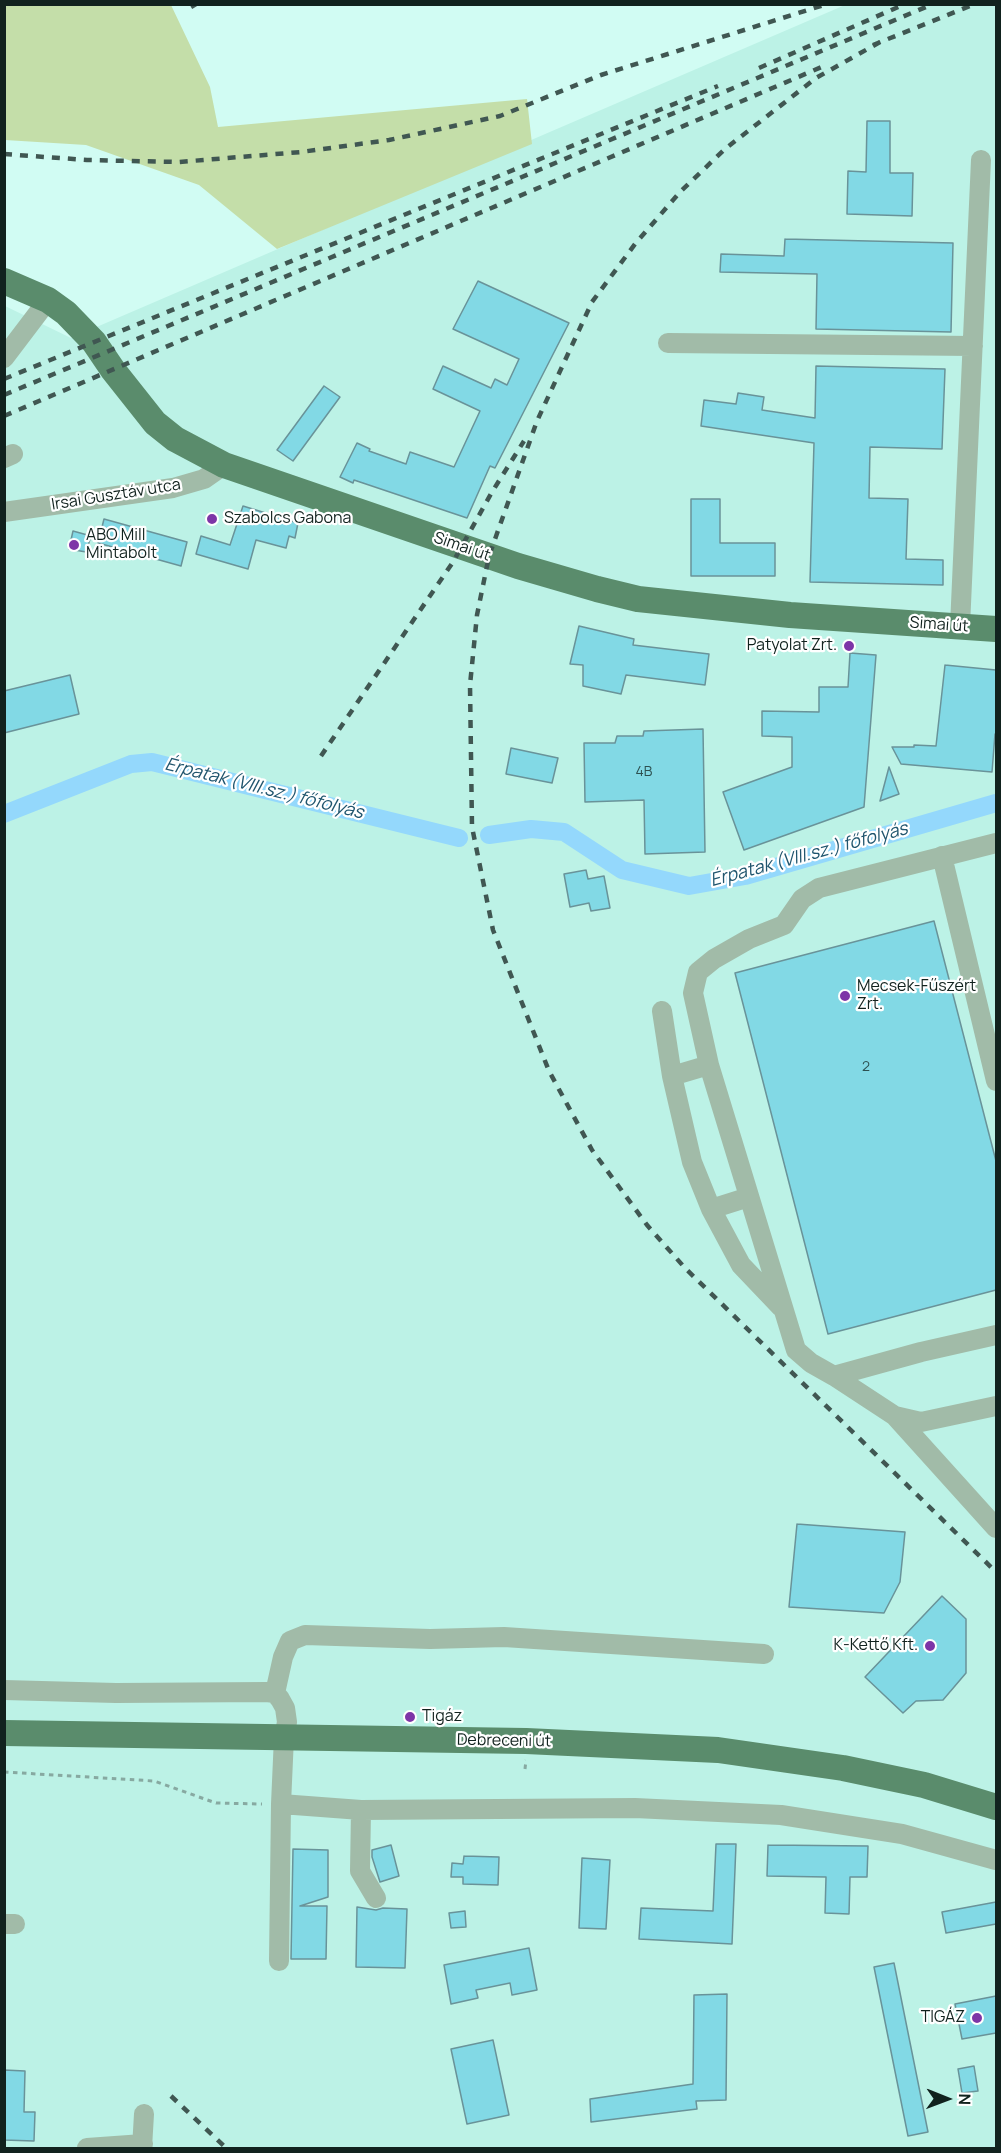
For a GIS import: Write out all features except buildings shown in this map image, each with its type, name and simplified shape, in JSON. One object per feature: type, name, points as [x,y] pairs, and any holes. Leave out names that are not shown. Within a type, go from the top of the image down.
[{"type":"main road","name":"Simai út","points":[[4,280],[48,300],[66,313],[94,342],[155,423],[175,439],[224,465],[518,566],[638,599],[790,615],[996,629]]},
{"type":"main road","name":"Debreceni út","points":[[4,1733],[538,1741],[718,1750],[843,1768],[924,1785],[996,1807]]},
{"type":"street","points":[[960,626],[981,160]]},
{"type":"street","points":[[4,358],[48,300]]},
{"type":"street","points":[[668,343],[973,346]]},
{"type":"street","name":"Irsai Gusztáv utca","points":[[4,512],[173,488],[204,478],[224,465]]},
{"type":"street","points":[[996,843],[819,888],[802,899],[784,925],[749,939],[714,959],[699,972],[693,993],[709,1065],[796,1350],[812,1363],[895,1416],[996,1528]]},
{"type":"street","points":[[942,856],[996,1081]]},
{"type":"street","points":[[662,1011],[672,1076],[692,1162],[711,1209],[741,1265],[785,1311]]},
{"type":"street","points":[[672,1076],[709,1065]]},
{"type":"street","points":[[711,1209],[749,1197]]},
{"type":"street","points":[[834,1376],[921,1352],[996,1335]]},
{"type":"street","points":[[895,1416],[921,1422],[996,1406]]},
{"type":"street","points":[[274,1694],[290,1641],[305,1635],[430,1639],[504,1637],[764,1654]]},
{"type":"street","points":[[4,1690],[116,1693],[266,1692],[274,1694],[285,1708],[287,1722],[284,1737],[281,1804],[279,1961]]},
{"type":"street","points":[[281,1804],[361,1810],[635,1808],[781,1815],[902,1834],[996,1860]]},
{"type":"street","points":[[361,1810],[360,1872],[376,1899]]},
{"type":"street","points":[[87,2148],[142,2146],[144,2114]]},
{"type":"path","points":[[4,1772],[154,1781],[216,1803],[281,1804]]},
{"type":"shaded area","points":[[4,5],[171,5],[210,87],[218,127],[527,99],[532,144],[277,249],[199,185],[86,145],[5,140]]},
{"type":"shaded area","points":[[845,5],[996,5],[996,2148],[5,2148],[5,306],[71,338]]},
{"type":"waterway","name":"Érpatak (VIII.sz.) főfolyás","points":[[4,814],[131,764],[152,762],[459,838]]},
{"type":"waterway","name":"Érpatak (VIII.sz.) főfolyás","points":[[489,835],[531,829],[564,832],[622,870],[689,886],[745,876],[996,803]]},
{"type":"railway","points":[[191,7],[196,4]]},
{"type":"railway","points":[[4,154],[87,160],[179,162],[301,152],[389,140],[500,116],[601,75],[827,4]]},
{"type":"railway","points":[[759,68],[905,4]]},
{"type":"railway","points":[[4,395],[933,4]]},
{"type":"railway","points":[[873,45],[975,4]]},
{"type":"railway","points":[[880,42],[816,78],[725,149],[680,192],[635,244],[592,302],[537,421],[489,556],[477,615],[470,685],[472,827],[493,930],[549,1071],[592,1150],[647,1225],[685,1268],[996,1572]]},
{"type":"railway","points":[[4,416],[824,66]]},
{"type":"railway","points":[[4,379],[718,86]]},
{"type":"railway","points":[[321,756],[453,562],[524,441]]},
{"type":"railway","points":[[171,2096],[226,2148]]},
{"type":"place","name":"Szabolcs Gabona","points":[[212,519]]},
{"type":"place","name":"ABO Mill Mintabolt","points":[[74,545]]},
{"type":"place","name":"Patyolat Zrt.","points":[[849,646]]},
{"type":"place","name":"Mecsek-Fűszért Zrt.","points":[[845,996]]},
{"type":"place","name":"K-Kettő Kft.","points":[[930,1646]]},
{"type":"place","name":"Tigáz","points":[[410,1717]]},
{"type":"place","name":"TIGÁZ","points":[[977,2018]]}]
